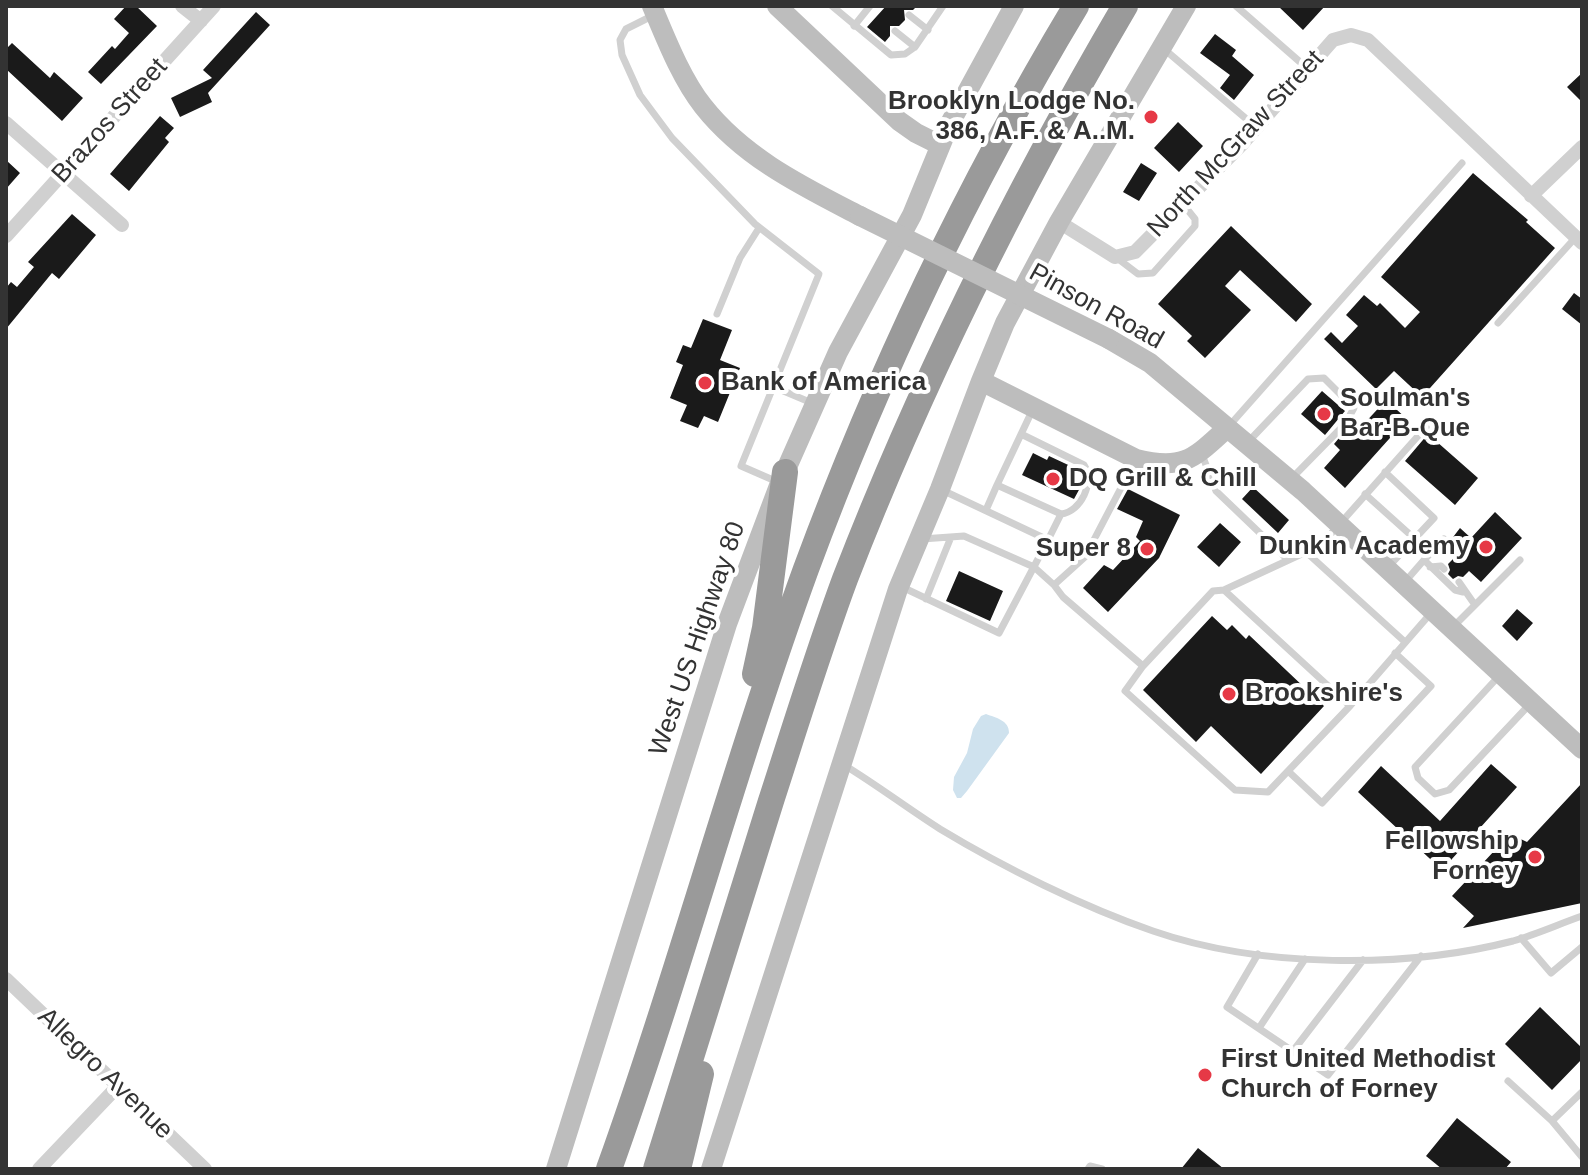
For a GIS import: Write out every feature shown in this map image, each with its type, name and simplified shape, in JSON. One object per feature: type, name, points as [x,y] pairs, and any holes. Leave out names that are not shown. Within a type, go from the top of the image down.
[{"type":"highway","points":[[609,1169],[639,1084],[723,815],[806,571],[885,378],[972,194],[1076,6]]},
{"type":"highway","points":[[656,1169],[831,619],[907,429],[998,235],[1125,6]]},
{"type":"highway","points":[[723,815],[735,742],[760,655],[783,478]]},
{"type":"highway","points":[[678,1169],[752,860]]},
{"type":"main road","points":[[777,6],[899,121],[940,145]]},
{"type":"main road","name":"West US Highway 80","points":[[556,1169],[727,624],[783,478],[838,352],[912,215],[940,145],[1014,6]]},
{"type":"main road","points":[[711,1169],[900,586],[981,381],[1005,323],[1059,222],[1186,6]]},
{"type":"main road","name":"Pinson Road","points":[[654,10],[688,82],[714,118],[740,144],[780,174],[1109,339],[1150,363],[1290,481],[1582,749]]},
{"type":"main road","points":[[981,381],[1136,459],[1169,463],[1193,459],[1227,428]]},
{"type":"street","points":[[182,6],[201,21]]},
{"type":"street","name":"Brazos Street","points":[[6,236],[214,6]]},
{"type":"street","name":"North McGraw Street","points":[[1115,257],[1135,252],[1257,128],[1333,40],[1351,35],[1368,40],[1579,240]]},
{"type":"street","points":[[6,123],[122,225]]},
{"type":"street","points":[[1531,196],[1582,147]]},
{"type":"street","points":[[1059,222],[1115,257]]},
{"type":"street","name":"Allegro Avenue","points":[[6,979],[205,1169]]},
{"type":"street","points":[[39,1169],[118,1086]]},
{"type":"lane","points":[[832,6],[891,55],[905,54],[915,47],[940,7]]},
{"type":"lane","points":[[1236,6],[1308,69]]},
{"type":"lane","points":[[854,26],[869,7],[877,16]]},
{"type":"lane","points":[[654,10],[626,29],[620,40],[622,55],[647,107],[672,138],[759,228],[819,274],[741,466],[783,478]]},
{"type":"lane","points":[[909,15],[928,30]]},
{"type":"lane","points":[[895,31],[915,47]]},
{"type":"lane","points":[[1162,47],[1257,128]]},
{"type":"lane","points":[[1227,428],[1462,163]]},
{"type":"lane","points":[[1115,257],[1138,274],[1153,273],[1195,226],[1190,210],[1182,203]]},
{"type":"lane","points":[[717,314],[740,258],[759,228]]},
{"type":"lane","points":[[1498,323],[1579,240]]},
{"type":"lane","points":[[1246,444],[1308,379],[1324,378],[1354,408],[1345,424],[1290,481]]},
{"type":"lane","points":[[774,387],[814,404]]},
{"type":"lane","points":[[986,510],[1033,408]]},
{"type":"lane","points":[[1426,427],[1321,545],[1224,590],[1213,591],[1143,666],[1125,691],[1235,790],[1268,792],[1350,706],[1432,611]]},
{"type":"lane","points":[[997,485],[1061,514],[1076,508],[1087,488],[1088,471],[1084,465],[1021,434]]},
{"type":"lane","points":[[1201,451],[1216,491],[1288,560]]},
{"type":"lane","points":[[1054,585],[1085,557],[1136,459]]},
{"type":"lane","points":[[1385,472],[1434,518],[1387,569]]},
{"type":"lane","points":[[940,489],[1048,540]]},
{"type":"lane","points":[[1365,494],[1415,539]]},
{"type":"lane","points":[[900,586],[999,633],[1061,514]]},
{"type":"lane","points":[[920,539],[964,536],[1034,567],[1063,597],[1143,666]]},
{"type":"lane","points":[[926,599],[951,537]]},
{"type":"lane","points":[[1403,584],[1427,563],[1444,539]]},
{"type":"lane","points":[[1306,552],[1405,642]]},
{"type":"lane","points":[[1452,629],[1520,560]]},
{"type":"lane","points":[[1427,563],[1444,569]]},
{"type":"lane","points":[[1427,563],[1455,590],[1463,592]]},
{"type":"lane","points":[[1459,582],[1463,592],[1475,605]]},
{"type":"lane","points":[[1224,590],[1350,706]]},
{"type":"lane","points":[[1288,771],[1322,803],[1431,686],[1395,653]]},
{"type":"lane","points":[[1501,674],[1415,767],[1418,778],[1435,794],[1449,790],[1531,702]]},
{"type":"lane","points":[[842,764],[940,828],[1007,866],[1154,932],[1206,945],[1305,959],[1363,960],[1421,956],[1457,953],[1521,938],[1582,916]]},
{"type":"lane","points":[[1521,938],[1551,973],[1582,947]]},
{"type":"lane","points":[[1258,954],[1227,1007],[1328,1075],[1421,956]]},
{"type":"lane","points":[[1259,1028],[1305,959]]},
{"type":"lane","points":[[1293,1051],[1363,960]]},
{"type":"lane","points":[[1508,1081],[1552,1121],[1582,1157]]},
{"type":"lane","points":[[1552,1121],[1582,1092]]},
{"type":"lane","points":[[1088,1169],[1090,1166],[1102,1169]]},
{"type":"water","points":[[986,714],[1004,722],[1009,733],[967,791],[957,798],[953,790],[954,777],[967,753],[973,729],[981,716]]},
{"type":"building","points":[[126,6],[136,6],[157,26],[101,84],[88,72],[129,33],[114,19]]},
{"type":"building","points":[[886,6],[917,6],[913,10],[904,10],[905,20],[899,26],[890,26],[890,36],[885,42],[867,27]]},
{"type":"building","points":[[1278,6],[1325,6],[1303,30]]},
{"type":"building","points":[[256,12],[270,25],[208,93],[212,102],[180,117],[171,98],[212,78],[203,70]]},
{"type":"building","points":[[1215,34],[1236,50],[1232,56],[1254,75],[1234,100],[1220,88],[1230,75],[1200,53]]},
{"type":"building","points":[[12,43],[50,78],[54,72],[83,98],[62,121],[6,69],[6,49]]},
{"type":"building","points":[[1582,73],[1582,102],[1567,87]]},
{"type":"building","points":[[160,116],[174,128],[165,138],[169,142],[129,191],[110,174]]},
{"type":"building","points":[[1178,122],[1203,146],[1179,172],[1154,148]]},
{"type":"building","points":[[6,160],[20,173],[6,189]]},
{"type":"building","points":[[1141,163],[1157,173],[1139,201],[1123,192]]},
{"type":"building","points":[[1473,173],[1528,220],[1526,222],[1555,248],[1422,397],[1394,371],[1376,389],[1324,339],[1331,332],[1342,343],[1358,326],[1346,315],[1364,295],[1377,306],[1380,303],[1405,328],[1420,312],[1381,277]]},
{"type":"building","points":[[72,214],[96,235],[59,279],[52,273],[6,329],[6,288],[11,282],[17,287],[34,267],[28,262]]},
{"type":"building","points":[[1231,226],[1312,304],[1296,322],[1240,270],[1225,286],[1251,310],[1205,358],[1187,341],[1192,336],[1158,304]]},
{"type":"building","points":[[1574,293],[1582,299],[1582,325],[1562,309]]},
{"type":"building","name":"Bank of America","points":[[703,319],[732,330],[720,360],[740,368],[718,422],[704,416],[698,428],[680,421],[687,405],[670,398],[683,365],[676,362],[683,345],[691,348]]},
{"type":"building","name":"Soulman's Bar-B-Que","points":[[1322,391],[1345,411],[1325,435],[1301,414]]},
{"type":"building","points":[[1386,400],[1407,419],[1345,488],[1324,468],[1340,450],[1334,444],[1354,420],[1361,427]]},
{"type":"building","points":[[1428,434],[1478,478],[1455,505],[1405,461]]},
{"type":"building","name":"DQ Grill & Chill","points":[[1033,453],[1047,460],[1049,456],[1079,470],[1072,484],[1080,488],[1074,499],[1022,475]]},
{"type":"building","points":[[1253,487],[1289,520],[1278,533],[1242,499]]},
{"type":"building","name":"Super 8","points":[[1128,489],[1180,515],[1159,558],[1108,612],[1083,588],[1104,565],[1113,570],[1140,541],[1136,537],[1143,521],[1117,509]]},
{"type":"building","points":[[1495,512],[1522,538],[1481,582],[1469,571],[1463,577],[1453,579],[1448,574],[1448,564],[1454,558],[1444,549],[1460,528],[1471,538]]},
{"type":"building","points":[[1220,523],[1241,542],[1219,567],[1197,547]]},
{"type":"building","points":[[959,571],[1003,591],[990,621],[946,601]]},
{"type":"building","points":[[1517,609],[1533,623],[1517,641],[1502,626]]},
{"type":"building","name":"Brookshire's","points":[[1212,616],[1227,630],[1232,625],[1246,639],[1249,635],[1324,706],[1261,774],[1211,726],[1196,742],[1143,690]]},
{"type":"building","points":[[1491,764],[1517,787],[1442,870],[1358,792],[1381,766],[1440,821]]},
{"type":"building","name":"Fellowship Forney","points":[[1582,783],[1582,903],[1463,928],[1474,916],[1452,896],[1510,834],[1527,842]]},
{"type":"building","points":[[1540,1007],[1582,1048],[1582,1059],[1552,1090],[1505,1044]]},
{"type":"building","points":[[1457,1118],[1511,1162],[1505,1169],[1442,1169],[1426,1156]]},
{"type":"building","points":[[1198,1148],[1224,1169],[1181,1169]]},
{"type":"place","name":"Brooklyn Lodge No. 386, A.F. & A..M.","points":[[1151,117]]},
{"type":"place","name":"Bank of America","points":[[705,383]]},
{"type":"place","name":"Soulman's Bar-B-Que","points":[[1324,414]]},
{"type":"place","name":"DQ Grill & Chill","points":[[1053,479]]},
{"type":"place","name":"Dunkin Academy","points":[[1486,547]]},
{"type":"place","name":"Super 8","points":[[1147,549]]},
{"type":"place","name":"Brookshire's","points":[[1229,694]]},
{"type":"place","name":"Fellowship Forney","points":[[1535,857]]},
{"type":"place","name":"First United Methodist Church of Forney","points":[[1205,1075]]}]
